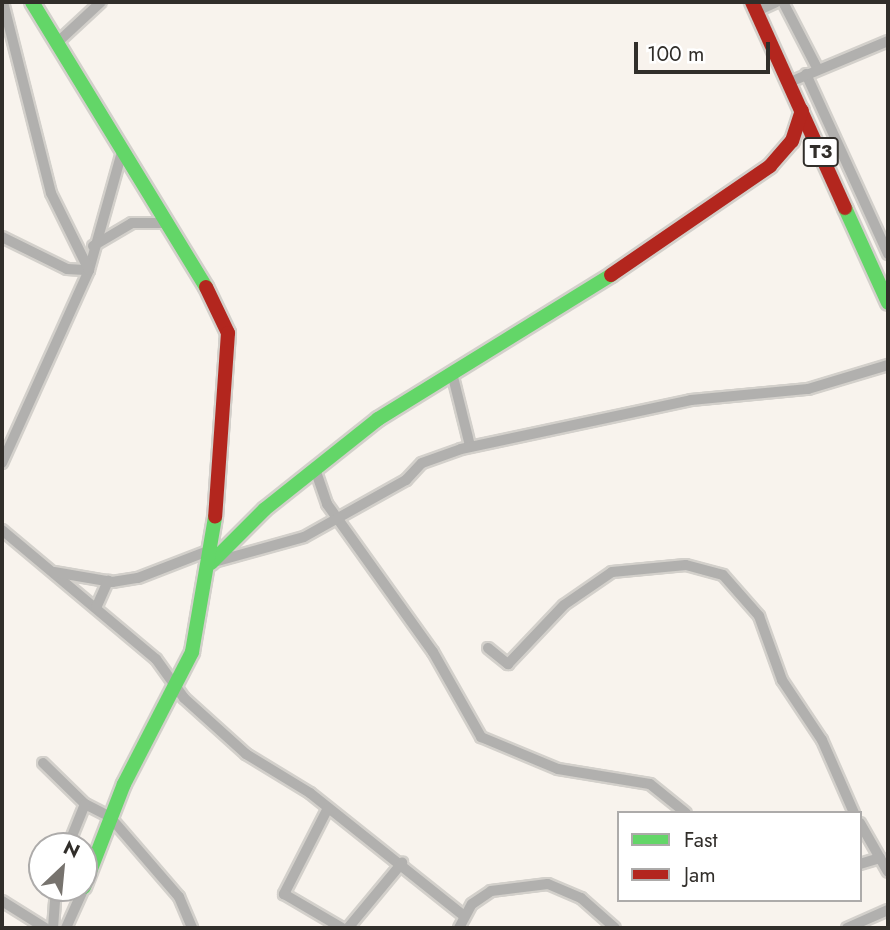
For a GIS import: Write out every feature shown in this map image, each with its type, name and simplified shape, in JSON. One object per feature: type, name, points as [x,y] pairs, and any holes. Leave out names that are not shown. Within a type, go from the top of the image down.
[{"type":"main road","points":[[32,2],[59,41],[163,223],[226,323],[212,556],[179,684],[110,817],[98,849]]},
{"type":"main road","name":"T3","points":[[755,7],[888,303]]},
{"type":"main road","points":[[212,556],[315,469],[452,373],[770,166],[792,141],[803,110]]},
{"type":"street","points":[[59,41],[101,2]]},
{"type":"street","points":[[755,7],[776,2]]},
{"type":"street","points":[[783,2],[888,254]]},
{"type":"street","points":[[4,4],[51,193],[89,270]]},
{"type":"street","points":[[790,82],[888,41]]},
{"type":"street","points":[[2,463],[89,270],[93,246],[122,152]]},
{"type":"street","points":[[93,246],[132,223],[163,223]]},
{"type":"street","points":[[2,237],[67,269],[89,270]]},
{"type":"street","points":[[52,572],[108,581],[138,578],[212,556],[289,542],[335,515],[406,480],[431,458],[470,446],[691,400],[808,389],[888,365]]},
{"type":"street","points":[[452,373],[470,446]]},
{"type":"street","points":[[315,469],[335,515],[433,652],[481,737],[558,769],[650,785],[683,811]]},
{"type":"street","points":[[2,530],[96,608],[179,684],[184,698],[246,754],[328,808],[402,863],[463,915]]},
{"type":"street","points":[[488,648],[508,664],[564,605],[612,572],[686,565],[723,575],[759,616],[782,680],[816,728],[854,811]]},
{"type":"street","points":[[96,608],[108,581]]},
{"type":"street","points":[[43,764],[85,804],[110,817],[179,897],[192,928]]},
{"type":"street","points":[[74,832],[85,804]]},
{"type":"street","points":[[328,808],[284,894],[342,928]]},
{"type":"street","points":[[862,826],[888,872]]},
{"type":"street","points":[[862,863],[880,858]]},
{"type":"street","points":[[348,928],[402,863]]},
{"type":"street","points":[[458,928],[463,915],[491,891],[548,884],[581,898],[615,928]]},
{"type":"street","points":[[2,901],[45,928]]},
{"type":"street","points":[[53,928],[55,902]]},
{"type":"street","points":[[66,928],[77,902]]},
{"type":"street","points":[[847,928],[888,910]]},
{"type":"traffic: fast","points":[[32,2],[206,287]]},
{"type":"traffic: fast","points":[[845,208],[888,303]]},
{"type":"traffic: fast","points":[[211,563],[265,509],[378,419],[611,275]]},
{"type":"traffic: fast","points":[[98,851],[124,784],[192,652],[215,517]]},
{"type":"traffic: jam","points":[[752,2],[845,208]]},
{"type":"traffic: jam","points":[[611,275],[770,166],[792,141],[802,111]]},
{"type":"traffic: jam","points":[[206,287],[228,333],[215,517]]}]
